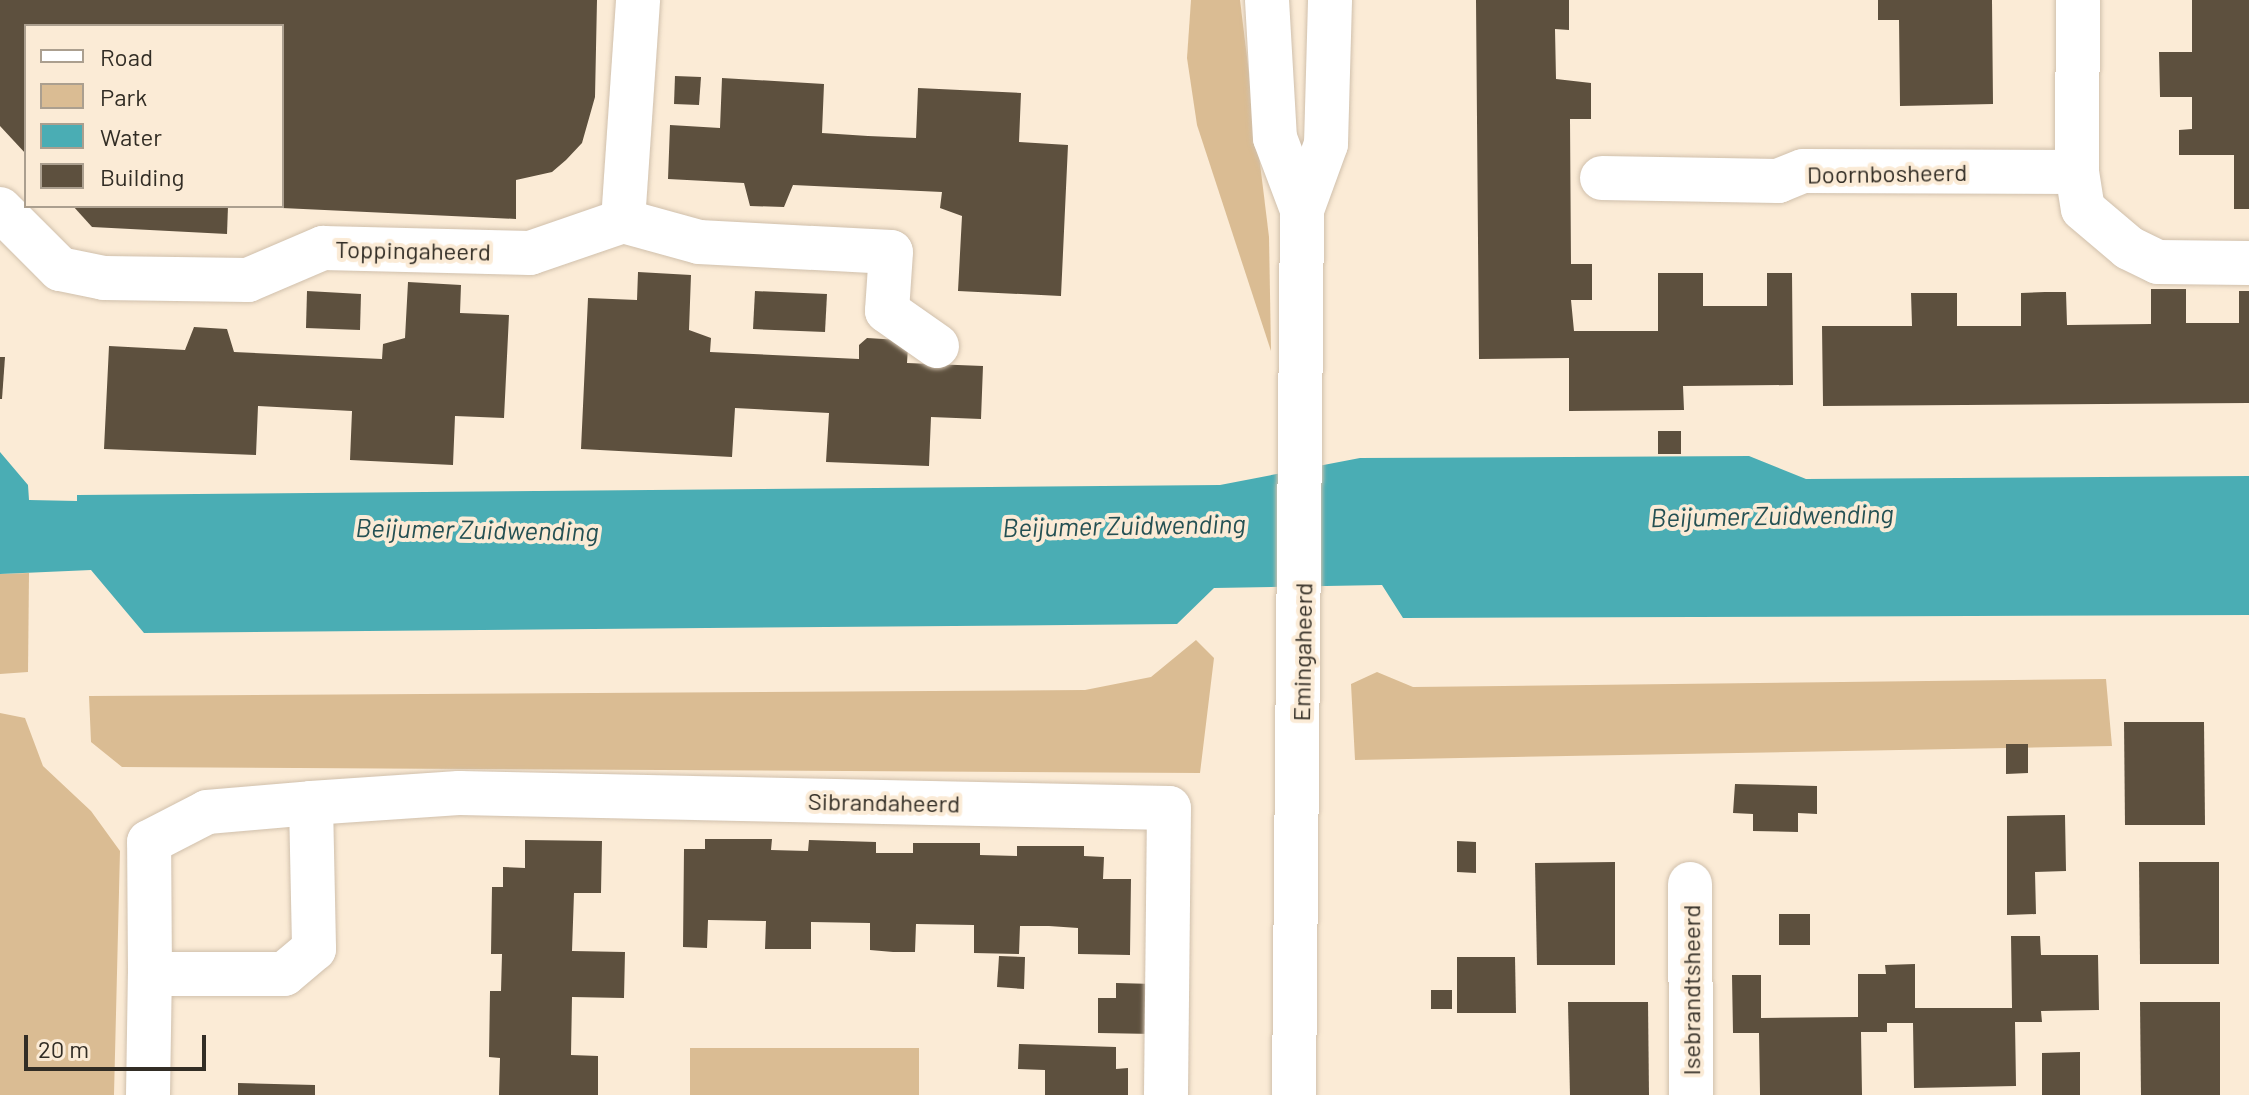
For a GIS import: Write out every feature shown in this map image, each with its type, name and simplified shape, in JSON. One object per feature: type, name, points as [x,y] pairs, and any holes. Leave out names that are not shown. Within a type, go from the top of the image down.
[{"type":"street","points":[[638,0],[623,221],[699,242],[891,252],[887,311],[937,346]]},
{"type":"street","name":"Emingaheerd","points":[[1267,0],[1275,138],[1302,210],[1303,610],[1294,1095]]},
{"type":"street","name":"Emingaheerd","points":[[1302,210],[1326,144],[1330,0]]},
{"type":"street","points":[[2078,0],[2077,172],[2083,209],[2129,248],[2158,262],[2249,263]]},
{"type":"street","name":"Doornbosheerd","points":[[1602,178],[1778,181],[1803,171],[2077,172]]},
{"type":"street","name":"Toppingaheerd","points":[[0,209],[60,269],[104,278],[248,280],[323,248],[530,253],[623,221]]},
{"type":"street","name":"Sibrandaheerd","points":[[148,1095],[149,842],[207,812],[459,793],[1169,808],[1166,1095]]},
{"type":"street","points":[[150,974],[284,974],[314,949],[311,803]]},
{"type":"street","name":"Isebrandtsheerd","points":[[1690,884],[1691,1095]]},
{"type":"green space","points":[[1191,0],[1240,0],[1269,237],[1271,351],[1197,125],[1187,58]]},
{"type":"green space","points":[[29,573],[28,672],[0,674],[0,574]]},
{"type":"green space","points":[[1196,640],[1214,658],[1200,773],[122,767],[91,742],[89,696],[1085,690],[1151,677]]},
{"type":"green space","points":[[1377,672],[1413,687],[2106,679],[2112,746],[1355,760],[1351,684]]},
{"type":"green space","points":[[0,713],[25,718],[43,766],[91,811],[120,851],[114,1095],[0,1095]]},
{"type":"green space","points":[[690,1048],[919,1048],[919,1095],[690,1095]]},
{"type":"water","name":"Beijumer Zuidwending","points":[[0,452],[28,485],[29,500],[77,501],[77,495],[1220,485],[1360,458],[1749,456],[1806,479],[2249,476],[2249,615],[1403,618],[1382,585],[1214,588],[1177,624],[144,633],[91,570],[0,574]]},
{"type":"building","points":[[0,0],[597,0],[595,97],[582,143],[552,172],[516,180],[516,219],[282,208],[284,24],[24,24],[24,152],[0,126]]},
{"type":"building","points":[[1476,0],[1569,0],[1569,30],[1555,29],[1556,79],[1591,83],[1591,119],[1570,119],[1571,264],[1592,264],[1592,300],[1571,300],[1574,331],[1658,331],[1658,273],[1703,273],[1703,306],[1767,306],[1767,273],[1792,273],[1793,385],[1683,386],[1684,410],[1569,411],[1569,358],[1479,359]]},
{"type":"building","points":[[1878,0],[1992,0],[1993,104],[1900,106],[1899,20],[1878,20]]},
{"type":"building","points":[[2192,0],[2249,0],[2249,209],[2234,209],[2234,155],[2179,155],[2179,130],[2192,129],[2192,97],[2160,97],[2159,52],[2192,52]]},
{"type":"building","points":[[675,76],[701,77],[699,105],[674,104]]},
{"type":"building","points":[[722,78],[824,84],[822,133],[868,136],[916,138],[918,88],[1021,93],[1019,142],[1068,145],[1061,296],[958,291],[962,216],[940,208],[942,192],[793,185],[784,207],[750,206],[744,183],[668,179],[670,125],[720,128]]},
{"type":"building","points":[[75,208],[228,208],[227,234],[92,227]]},
{"type":"building","points":[[638,272],[691,275],[689,330],[711,338],[710,352],[859,359],[859,345],[867,338],[900,340],[908,347],[907,363],[983,366],[981,419],[931,417],[929,466],[826,462],[829,413],[735,408],[732,457],[581,449],[588,298],[637,300]]},
{"type":"building","points":[[408,282],[461,285],[460,313],[509,315],[504,418],[455,416],[453,465],[350,460],[352,411],[258,406],[256,455],[104,449],[109,346],[185,350],[194,327],[227,329],[234,352],[382,359],[383,344],[405,338]]},
{"type":"building","points":[[2151,289],[2186,289],[2186,323],[2239,323],[2239,291],[2249,291],[2249,403],[1823,406],[1822,326],[1912,326],[1911,293],[1957,293],[1957,326],[2021,326],[2021,293],[2045,292],[2066,292],[2067,325],[2151,324]]},
{"type":"building","points":[[307,291],[361,294],[360,330],[306,328]]},
{"type":"building","points":[[755,291],[827,294],[825,332],[753,329]]},
{"type":"building","points":[[0,357],[5,357],[2,399],[0,399]]},
{"type":"building","points":[[1658,431],[1681,431],[1681,454],[1658,454]]},
{"type":"building","points":[[2124,722],[2204,722],[2205,825],[2125,825]]},
{"type":"building","points":[[2006,744],[2028,744],[2028,773],[2006,774]]},
{"type":"building","points":[[1735,784],[1817,786],[1817,814],[1798,813],[1798,832],[1753,831],[1753,814],[1733,813]]},
{"type":"building","points":[[2065,815],[2066,871],[2035,872],[2036,914],[2007,915],[2007,816]]},
{"type":"building","points":[[705,839],[772,839],[771,850],[808,851],[809,840],[876,842],[876,853],[913,853],[913,843],[980,843],[980,855],[1017,856],[1017,846],[1084,846],[1084,856],[1104,857],[1103,879],[1131,879],[1130,955],[1078,954],[1078,928],[1049,926],[1020,926],[1019,954],[974,953],[974,925],[916,924],[915,952],[893,952],[870,950],[870,923],[811,922],[811,949],[765,949],[766,921],[708,920],[707,948],[683,947],[684,849],[705,849]]},
{"type":"building","points":[[525,840],[602,841],[601,893],[574,893],[572,951],[625,952],[624,998],[572,997],[571,1055],[598,1056],[598,1095],[499,1095],[500,1058],[489,1057],[490,991],[501,991],[502,954],[491,954],[492,887],[503,887],[503,867],[525,868]]},
{"type":"building","points":[[1457,841],[1476,842],[1476,873],[1457,872]]},
{"type":"building","points":[[1615,862],[1615,965],[1537,965],[1535,863]]},
{"type":"building","points":[[2139,862],[2219,862],[2219,964],[2140,964]]},
{"type":"building","points":[[1779,914],[1810,914],[1810,945],[1779,945]]},
{"type":"building","points":[[2011,936],[2040,936],[2041,955],[2098,955],[2099,1010],[2041,1011],[2042,1022],[2015,1022],[2016,1086],[1914,1088],[1913,1023],[1887,1023],[1887,1032],[1861,1032],[1862,1095],[1760,1095],[1759,1033],[1733,1033],[1732,975],[1761,975],[1761,1018],[1858,1017],[1858,974],[1886,974],[1885,965],[1915,964],[1915,1008],[2012,1008]]},
{"type":"building","points":[[999,956],[1025,957],[1024,989],[997,987]]},
{"type":"building","points":[[1457,957],[1515,957],[1516,1013],[1457,1013]]},
{"type":"building","points":[[1116,983],[1154,984],[1154,1034],[1098,1033],[1098,998],[1116,998]]},
{"type":"building","points":[[1431,990],[1452,990],[1452,1009],[1431,1009]]},
{"type":"building","points":[[1568,1002],[1648,1002],[1649,1095],[1570,1095]]},
{"type":"building","points":[[2140,1002],[2220,1002],[2220,1095],[2141,1095]]},
{"type":"building","points":[[1019,1044],[1116,1047],[1116,1069],[1128,1068],[1128,1095],[1045,1095],[1045,1070],[1018,1069]]},
{"type":"building","points":[[2080,1052],[2080,1095],[2042,1095],[2042,1053]]},
{"type":"building","points":[[238,1083],[315,1085],[315,1095],[238,1095]]}]
